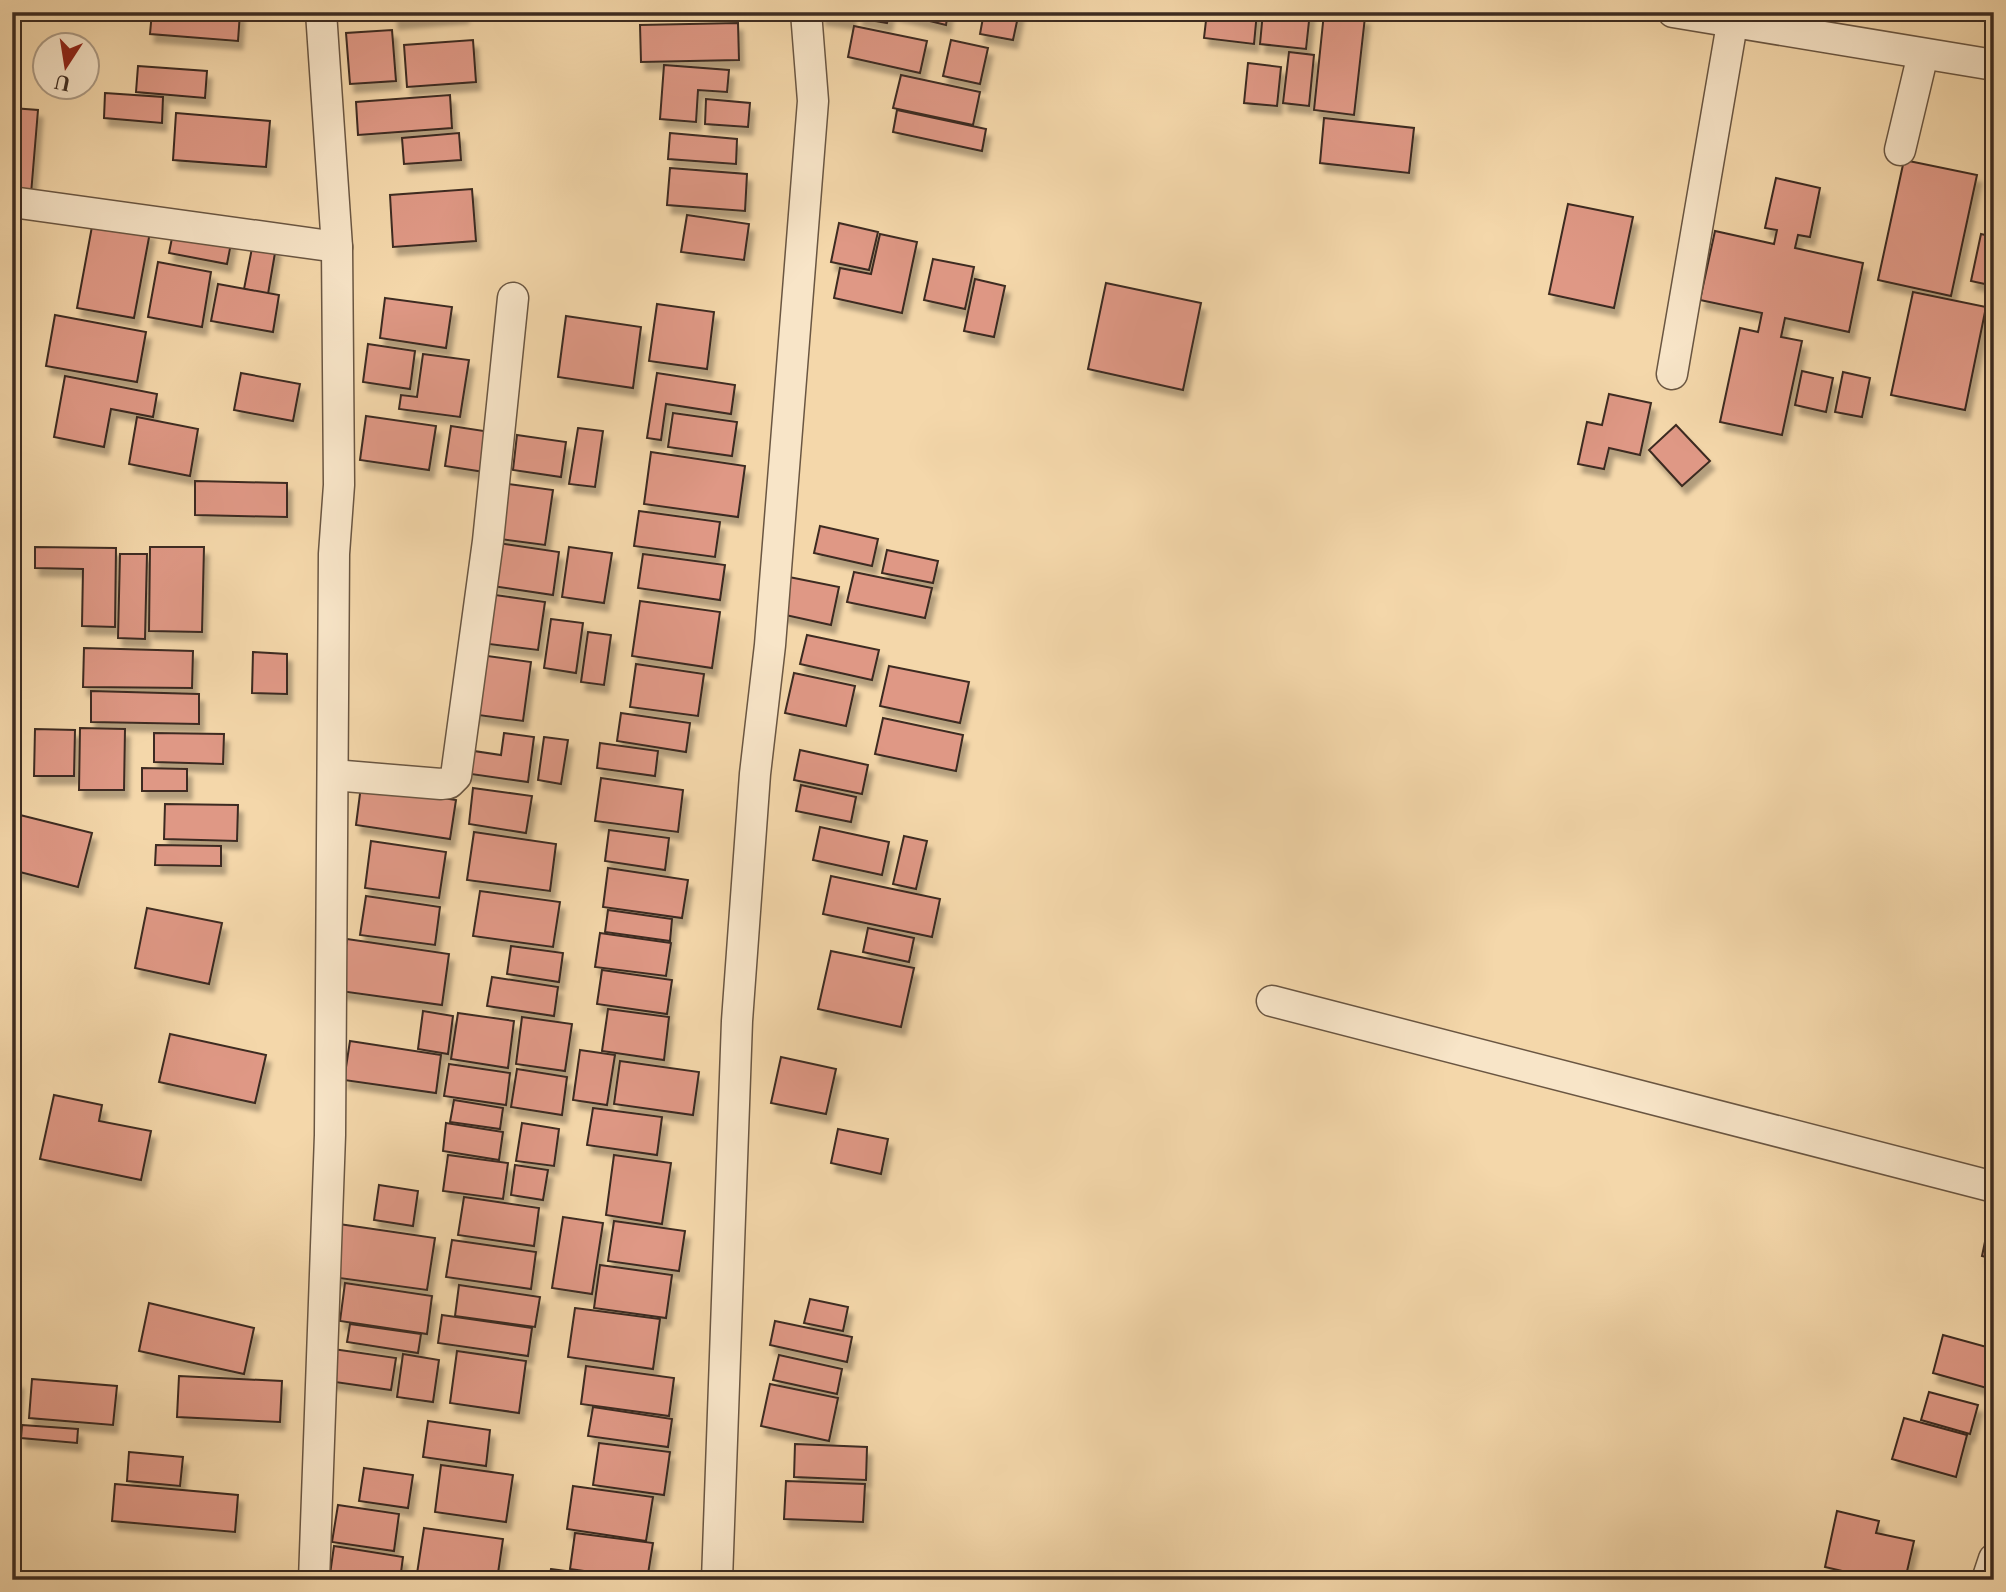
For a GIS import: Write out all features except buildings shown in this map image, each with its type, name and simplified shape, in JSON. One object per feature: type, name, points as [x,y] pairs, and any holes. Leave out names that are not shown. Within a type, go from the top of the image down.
[{"type":"street","points":[[314,1580],[330,1135],[334,554],[339,485],[337,247],[321,12]]},
{"type":"street","points":[[717,1580],[738,1007],[755,774],[770,645],[803,259],[813,101],[806,12]]},
{"type":"street","points":[[1673,12],[1732,24],[1994,65]]},
{"type":"street","points":[[1672,374],[1732,24]]},
{"type":"street","points":[[1900,150],[1923,54]]},
{"type":"street","points":[[12,202],[337,247]]},
{"type":"street","points":[[333,775],[440,784],[449,783],[456,776],[488,541],[513,298]]},
{"type":"street","points":[[1272,1001],[1994,1187]]},
{"type":"street","points":[[1987,1580],[1994,1559]]}]
